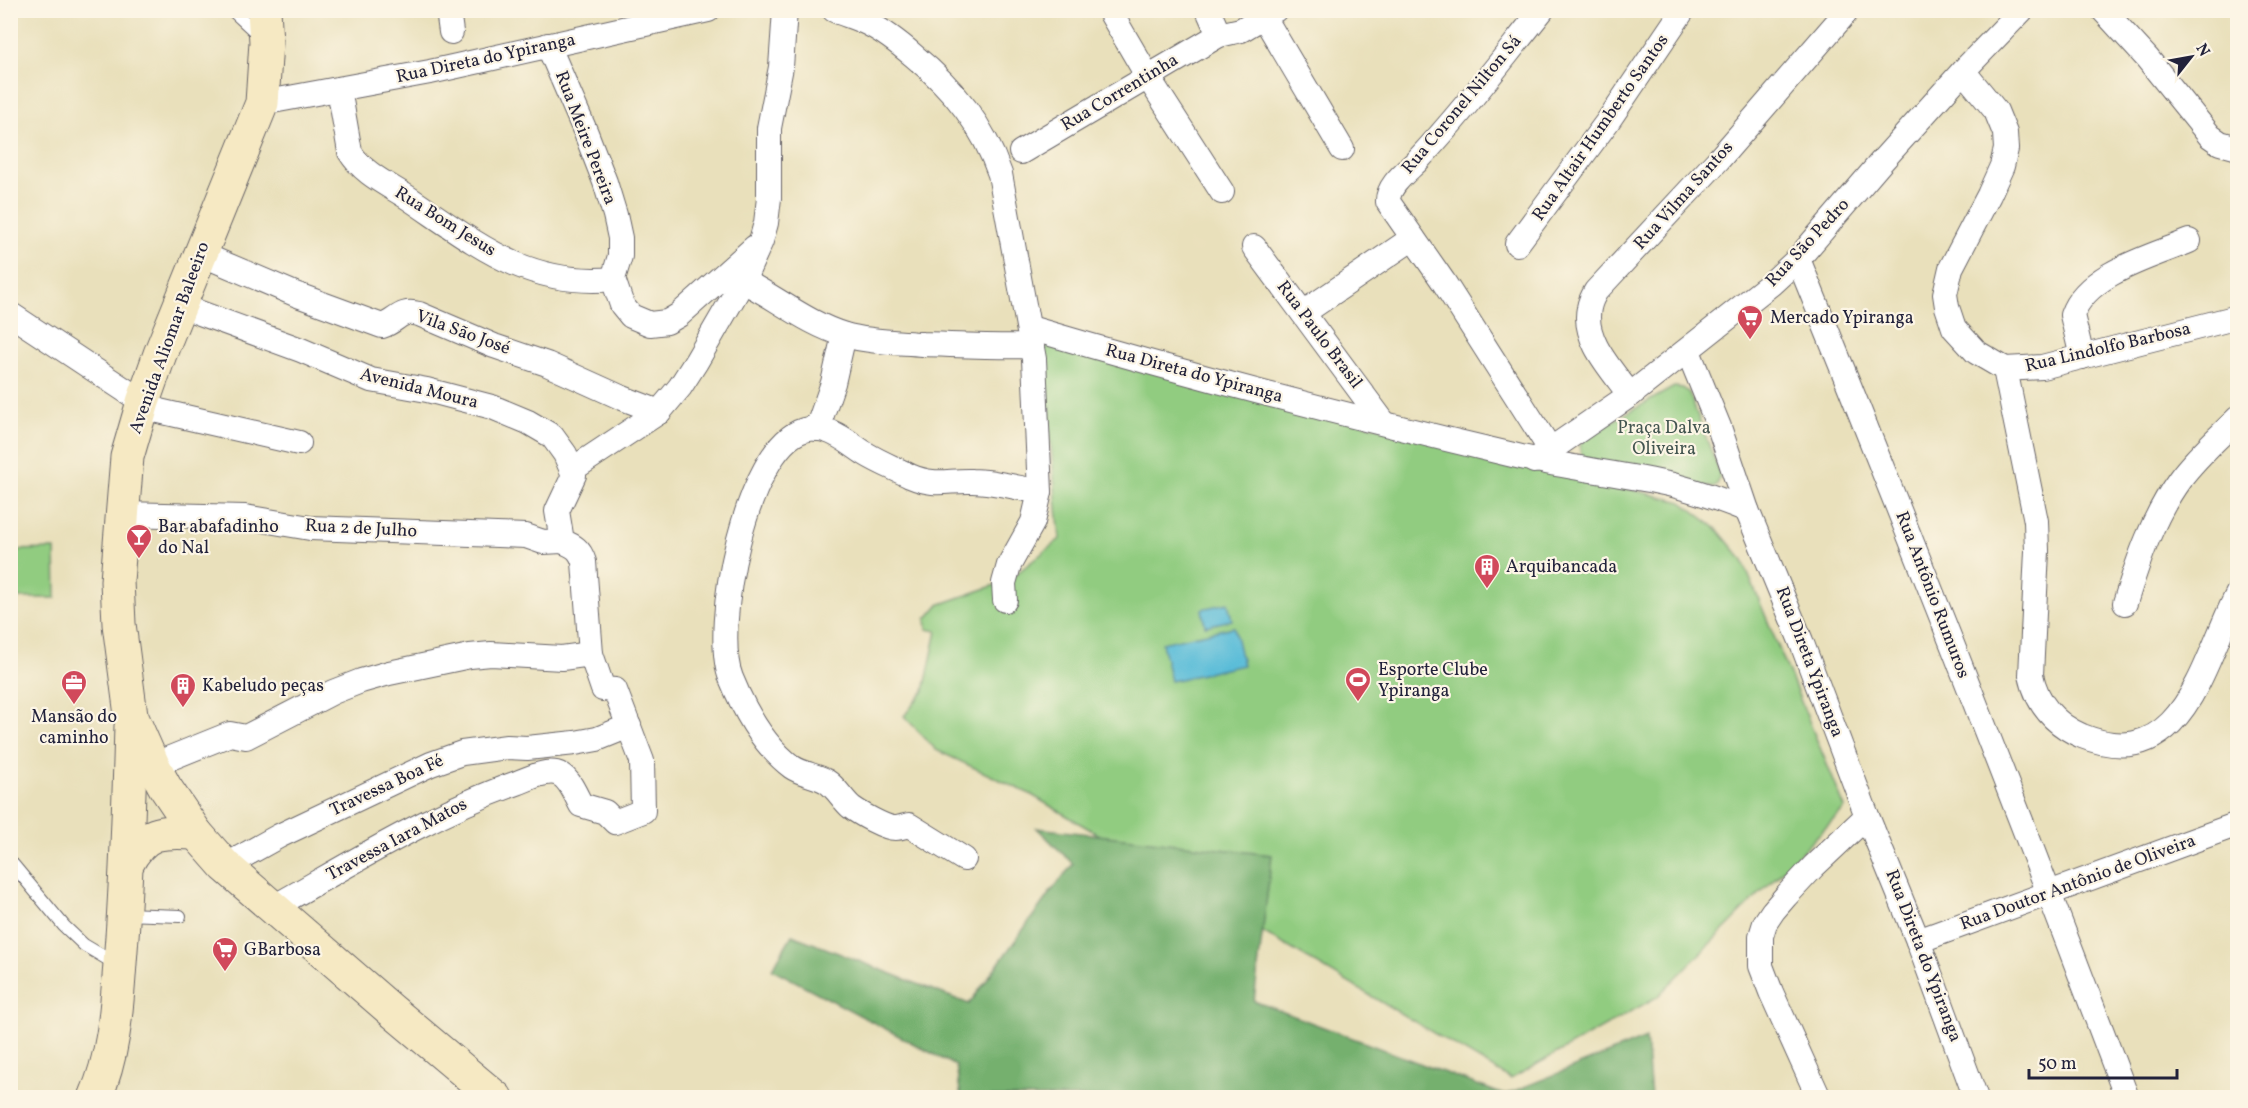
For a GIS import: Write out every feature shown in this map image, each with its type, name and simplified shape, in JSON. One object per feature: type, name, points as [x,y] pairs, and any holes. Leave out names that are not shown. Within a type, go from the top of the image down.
[{"type":"main road","name":"Avenida Aliomar Baleeiro","points":[[265,26],[262,103],[143,402],[127,457],[117,581],[119,624],[131,715],[153,765],[196,833],[225,866],[491,1095]]},
{"type":"main road","points":[[95,1098],[112,1049],[120,966],[128,864],[131,715]]},
{"type":"main road","points":[[128,864],[138,847],[153,835],[167,832],[196,833]]},
{"type":"street","name":"Rua Direta do Ypiranga","points":[[262,103],[430,72],[708,10]]},
{"type":"street","points":[[629,726],[615,690],[603,689],[591,654],[584,562],[581,553],[575,547],[561,541],[557,511],[572,481],[573,469],[659,412],[680,387],[743,281],[761,241],[769,198],[769,128],[781,66],[785,10]]},
{"type":"street","points":[[834,10],[869,24],[899,43],[937,75],[977,123],[992,150],[1000,174],[1031,337],[1037,407],[1040,492],[1033,522],[1009,565],[1004,583],[1005,600]]},
{"type":"street","points":[[1108,10],[1222,192]]},
{"type":"street","points":[[1208,10],[1219,35]]},
{"type":"street","name":"Rua Coronel Nilton Sá","points":[[1413,238],[1388,202],[1388,196],[1400,178],[1451,122],[1542,10]]},
{"type":"street","name":"Rua Altair Humberto Santos","points":[[1517,244],[1608,120],[1683,10]]},
{"type":"street","name":"Rua Vilma Santos","points":[[1630,395],[1604,359],[1592,336],[1588,320],[1589,307],[1596,291],[1719,159],[1848,10]]},
{"type":"street","name":"Rua São Pedro","points":[[1542,455],[1630,395],[1688,351],[1798,259],[1963,71],[2022,10]]},
{"type":"street","points":[[2103,10],[2140,50],[2211,136],[2220,143],[2238,148]]},
{"type":"street","points":[[1269,14],[1342,149]]},
{"type":"street","name":"Rua Correntinha","points":[[1021,152],[1219,35],[1234,33],[1269,14]]},
{"type":"street","name":"Rua Meire Pereira","points":[[548,45],[586,132],[615,215],[620,238],[620,256],[613,279]]},
{"type":"street","name":"Rua Lindolfo Barbosa","points":[[1963,71],[1995,111],[2005,133],[2006,149],[2002,166],[1989,195],[1951,268],[1945,294],[1954,328],[1965,342],[1985,358],[2006,369],[2042,367],[2238,317]]},
{"type":"street","name":"Rua Bom Jesus","points":[[339,89],[350,152],[355,160],[372,175],[463,236],[515,264],[557,278],[613,279]]},
{"type":"street","points":[[1303,314],[1413,238],[1542,455]]},
{"type":"street","points":[[613,279],[622,305],[631,316],[650,324],[667,322],[679,315],[761,241]]},
{"type":"street","points":[[2082,357],[2072,315],[2087,290],[2107,276],[2189,241]]},
{"type":"street","name":"Rua Paulo Brasil","points":[[1254,247],[1384,423]]},
{"type":"street","name":"Vila São José","points":[[201,254],[295,294],[382,326],[401,314],[411,312],[419,314],[494,346],[547,364],[659,412]]},
{"type":"street","name":"Rua Antônio Rumuros","points":[[1798,259],[1861,413],[2127,1098]]},
{"type":"street","name":"Rua Direta do Ypiranga","points":[[743,281],[765,291],[822,326],[844,335],[867,340],[973,346],[1031,337],[1158,366],[1384,423],[1542,455],[1673,485],[1712,496],[1747,510]]},
{"type":"street","name":"Avenida Moura","points":[[181,306],[301,350],[371,380],[427,390],[492,407],[528,422],[552,436],[573,469]]},
{"type":"street","points":[[10,315],[159,411],[299,443]]},
{"type":"street","points":[[817,429],[833,384],[844,335]]},
{"type":"street","name":"Rua Direta Ypiranga","points":[[1688,351],[1719,427],[1747,510],[1801,641],[1867,816]]},
{"type":"street","points":[[2006,369],[2036,521],[2037,550],[2031,675],[2034,691],[2043,707],[2056,722],[2074,733],[2096,741],[2121,745],[2141,743],[2156,736],[2172,721],[2189,699],[2238,593]]},
{"type":"street","points":[[2125,603],[2135,569],[2161,508],[2180,479],[2202,453],[2238,418]]},
{"type":"street","points":[[964,859],[909,825],[894,829],[852,807],[826,781],[793,768],[757,728],[730,676],[726,660],[726,631],[737,544],[751,500],[768,463],[785,443],[804,430],[817,429],[830,432],[867,455],[922,481],[948,484],[971,481],[1040,492]]},
{"type":"street","name":"Rua 2 de Julho","points":[[123,514],[245,517],[310,528],[526,536],[543,542],[561,541]]},
{"type":"street","points":[[153,765],[230,734],[246,737],[333,692],[389,673],[481,655],[509,654],[562,658],[591,654]]},
{"type":"street","name":"Travessa Iara Matos","points":[[273,908],[431,819],[492,792],[540,775],[555,772],[562,776],[581,804],[605,812],[615,822],[643,811],[642,761],[629,726]]},
{"type":"street","name":"Travessa Boa Fé","points":[[225,866],[279,836],[430,764],[462,753],[597,739],[629,726]]},
{"type":"street","name":"Rua Direta do Ypiranga","points":[[1867,816],[1918,940],[1976,1098]]},
{"type":"street","points":[[1819,1098],[1761,966],[1761,936],[1773,911],[1786,896],[1867,816]]},
{"type":"street","name":"Rua Doutor Antônio de Oliveira","points":[[1918,940],[2238,824]]},
{"type":"lane","points":[[232,10],[265,26]]},
{"type":"lane","points":[[10,861],[64,926],[84,945],[120,966]]},
{"type":"lane","points":[[124,914],[180,916]]},
{"type":"green space","name":"Esporte Clube Ypiranga","points":[[1041,344],[1682,502],[1717,529],[1742,559],[1845,808],[1657,997],[1511,1079],[1030,794],[936,750],[904,716],[924,691],[937,631],[927,629],[926,619],[938,605],[1007,581],[1060,539]]},
{"type":"green space","name":"Praça Dalva Oliveira","points":[[1674,387],[1683,388],[1689,393],[1720,474],[1714,488],[1585,460],[1580,446],[1589,434]]},
{"type":"green space","points":[[55,549],[56,598],[11,598],[11,550]]},
{"type":"green space","points":[[1037,828],[1272,855],[1254,1001],[1504,1095],[1646,1038],[1651,1097],[961,1097],[956,1066],[772,969],[792,935],[969,1004],[1073,864]]},
{"type":"water","points":[[1228,603],[1232,620],[1205,626],[1202,609]]},
{"type":"water","points":[[1234,627],[1243,665],[1171,681],[1162,643]]},
{"type":"place","name":"Mercado Ypiranga","points":[[1750,341]]},
{"type":"place","name":"Bar abafadinho do Nal","points":[[139,560]]},
{"type":"place","name":"Arquibancada","points":[[1487,590]]},
{"type":"place","name":"Esporte Clube Ypiranga","points":[[1358,703]]},
{"type":"place","name":"Mansão do caminho","points":[[74,706]]},
{"type":"place","name":"Kabeludo peças","points":[[183,709]]},
{"type":"place","name":"GBarbosa","points":[[225,973]]}]
